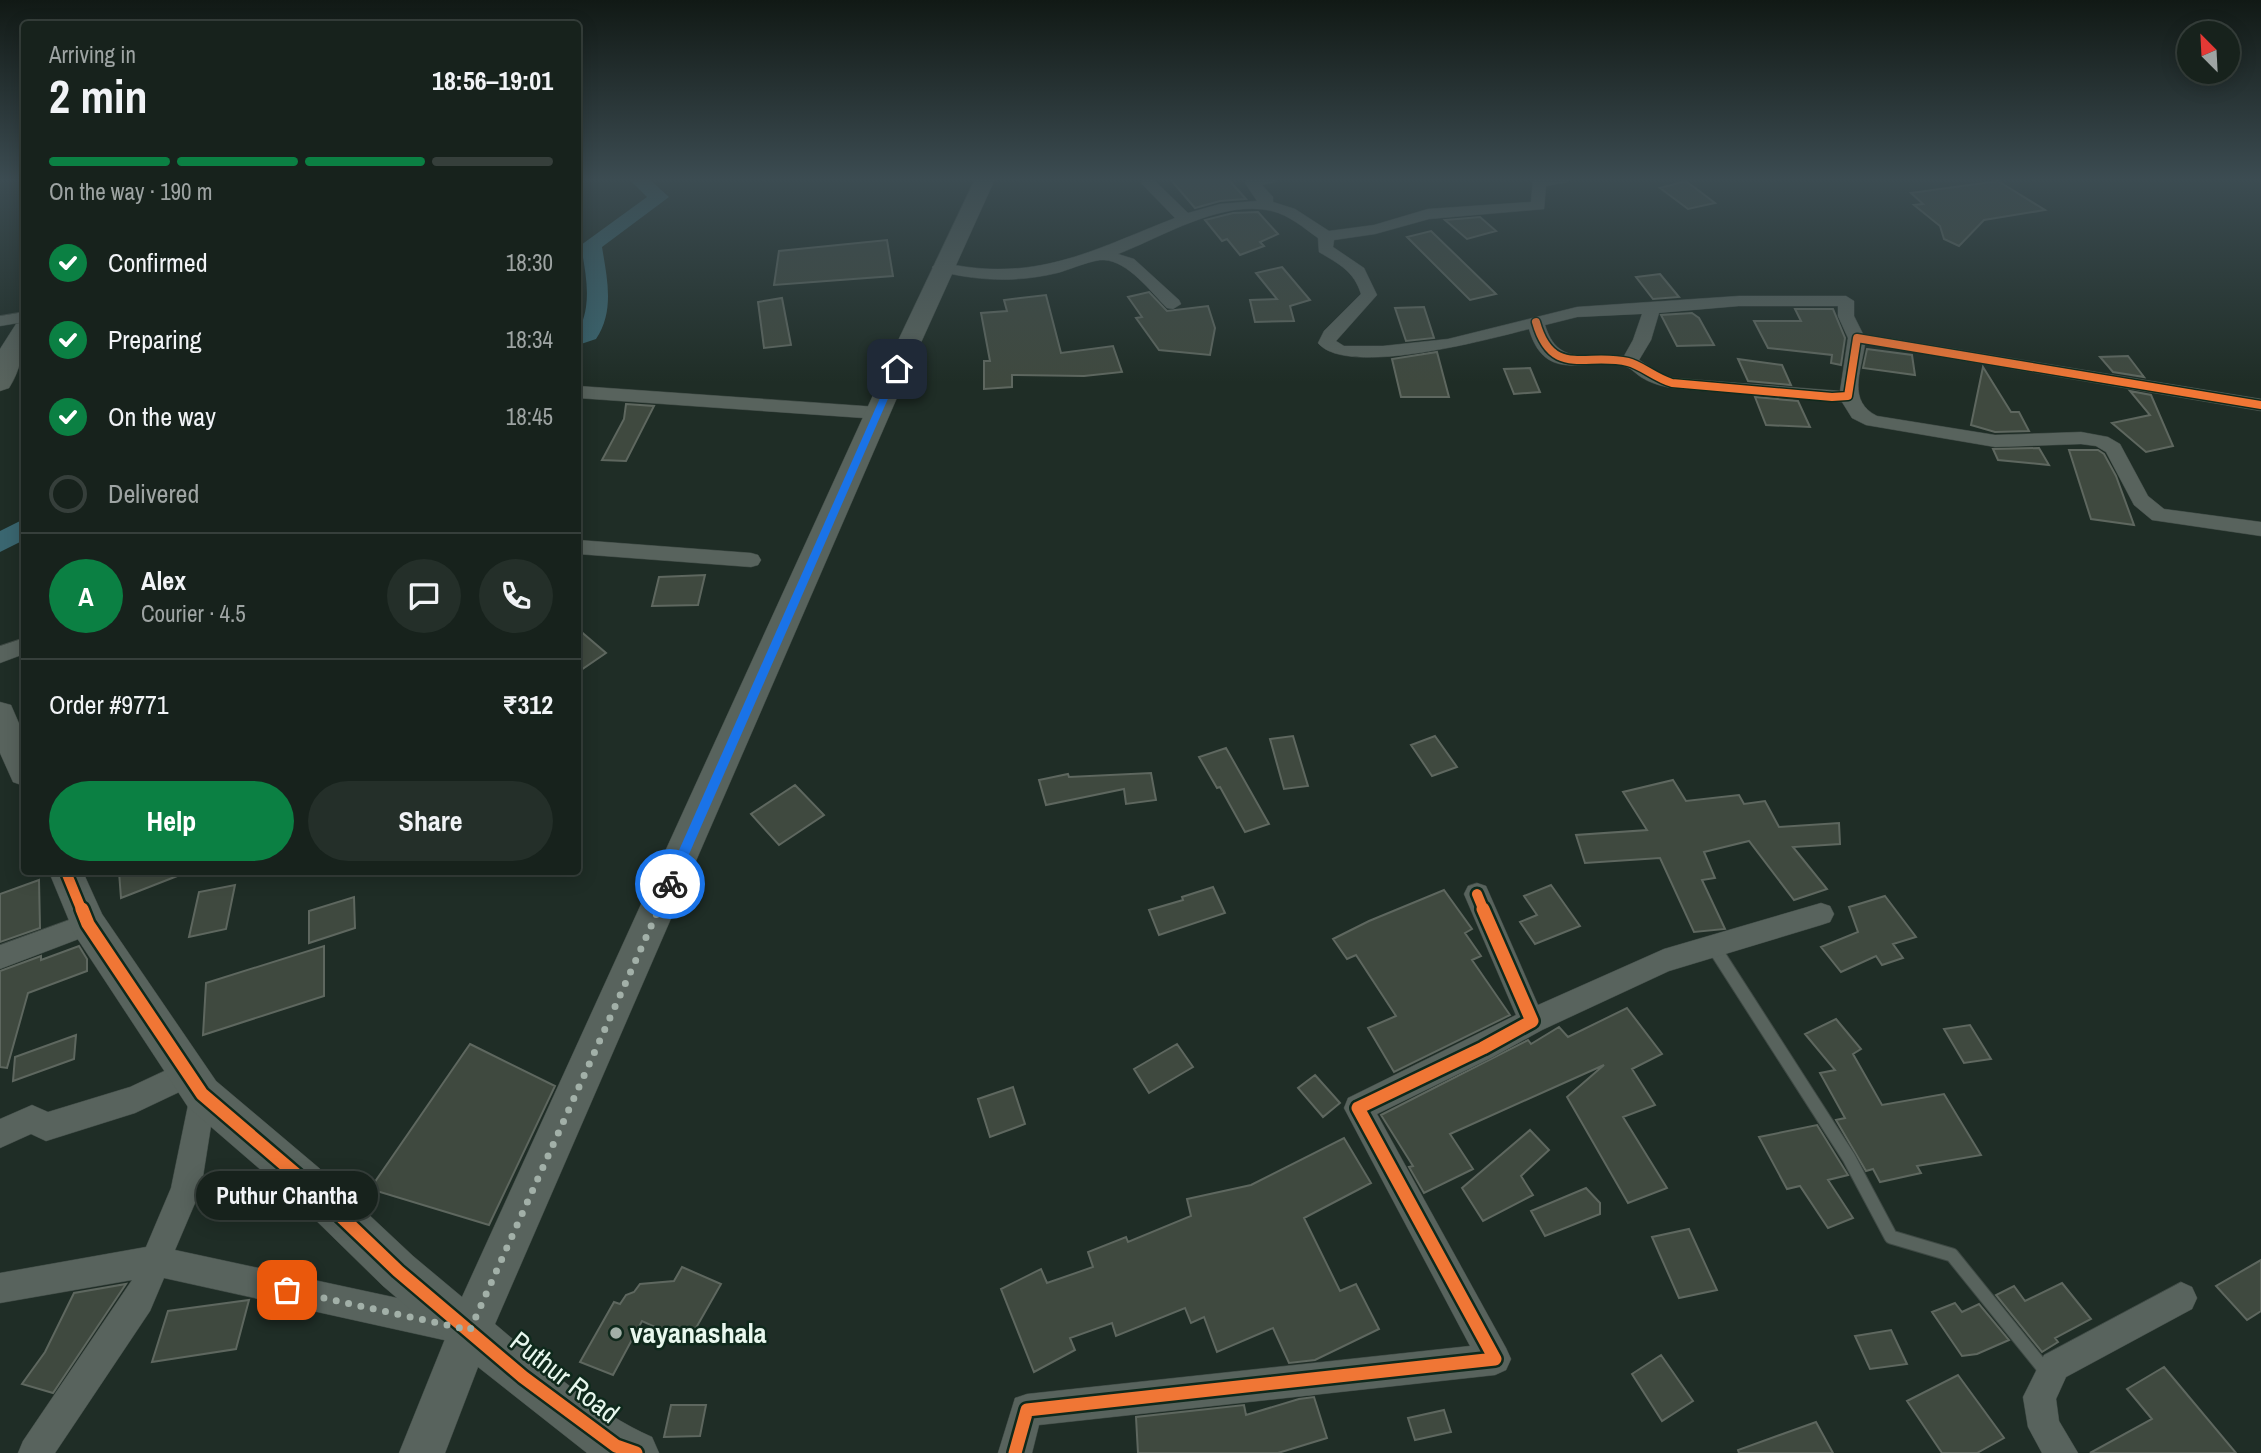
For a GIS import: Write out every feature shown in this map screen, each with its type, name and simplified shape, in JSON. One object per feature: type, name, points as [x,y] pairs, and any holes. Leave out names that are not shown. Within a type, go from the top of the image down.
[{"type":"main road","points":[[422,1453],[470,1330],[952,247]]},
{"type":"main road","points":[[0,383],[5,356],[21,333]]},
{"type":"main road","points":[[0,714],[15,768]]},
{"type":"main road","name":"Puthur Road","points":[[67,875],[88,924],[195,1083],[305,1181],[398,1271],[523,1377],[616,1446],[636,1453]]},
{"type":"street","points":[[942,268],[982,275],[1036,272],[1118,247]]},
{"type":"street","points":[[1325,247],[1325,250],[1354,266],[1365,278],[1369,295],[1330,335],[1327,343],[1340,351],[1383,351],[1448,344],[1577,312],[1652,309],[1738,300],[1846,301],[1846,316],[1857,338],[1848,396],[1858,414],[1872,421],[1995,441],[2081,438],[2102,441],[2113,448],[2141,500],[2159,515],[2261,529]]},
{"type":"street","points":[[1102,254],[1128,262],[1173,304]]},
{"type":"street","points":[[1629,362],[1642,340],[1652,309]]},
{"type":"street","points":[[0,321],[21,318]]},
{"type":"street","points":[[1536,322],[1538,333],[1558,358],[1570,362],[1629,362],[1651,376],[1672,383],[1832,397],[1848,396]]},
{"type":"street","points":[[1857,338],[2261,405]]},
{"type":"street","points":[[581,392],[878,413]]},
{"type":"street","points":[[581,547],[751,560]]},
{"type":"street","points":[[0,655],[21,647]]},
{"type":"street","points":[[1477,894],[1532,1021]]},
{"type":"street","points":[[1015,1453],[1027,1409],[1495,1359],[1357,1108],[1483,1048],[1532,1021],[1664,961],[1821,914]]},
{"type":"street","points":[[0,957],[88,924]]},
{"type":"street","points":[[0,1134],[32,1119],[46,1127],[195,1083],[186,1189],[156,1261],[139,1300],[35,1453]]},
{"type":"street","points":[[0,1288],[156,1261],[470,1330]]},
{"type":"street","points":[[2061,1453],[2044,1427],[2039,1397],[2055,1366],[2181,1298]]},
{"type":"lane","points":[[1713,946],[1849,1158],[1891,1237],[1952,1255],[2050,1377]]},
{"type":"building","points":[[820,247],[888,247],[893,276],[774,285],[779,251]]},
{"type":"building","points":[[1233,247],[1262,247],[1240,255]]},
{"type":"building","points":[[1417,247],[1447,247],[1496,294],[1470,300]]},
{"type":"building","points":[[1282,267],[1310,300],[1290,306],[1294,321],[1255,322],[1250,300],[1277,299],[1256,273]]},
{"type":"building","points":[[1660,274],[1679,297],[1653,299],[1636,277]]},
{"type":"building","points":[[1149,292],[1167,311],[1208,306],[1215,328],[1210,355],[1159,350],[1136,318],[1142,317],[1128,297]]},
{"type":"building","points":[[1046,295],[1061,353],[1113,346],[1122,372],[1084,376],[1012,375],[1012,387],[984,389],[984,361],[990,361],[981,313],[1007,311],[1004,300]]},
{"type":"building","points":[[782,298],[791,345],[764,348],[758,302]]},
{"type":"building","points":[[1424,307],[1434,338],[1406,341],[1395,308]]},
{"type":"building","points":[[1795,309],[1833,309],[1845,338],[1841,365],[1831,363],[1832,355],[1768,348],[1754,321],[1801,321]]},
{"type":"building","points":[[1692,313],[1699,318],[1714,345],[1677,346],[1661,315]]},
{"type":"building","points":[[1867,349],[1912,355],[1915,375],[1863,368]]},
{"type":"building","points":[[1437,352],[1449,397],[1401,397],[1392,359]]},
{"type":"building","points":[[2128,356],[2144,377],[2113,372],[2100,357]]},
{"type":"building","points":[[1738,359],[1782,365],[1791,385],[1748,381]]},
{"type":"building","points":[[1983,367],[2011,412],[2019,412],[2029,431],[1995,432],[1971,425]]},
{"type":"building","points":[[1530,368],[1540,392],[1514,394],[1504,369]]},
{"type":"building","points":[[2130,391],[2151,395],[2173,446],[2146,452],[2112,423],[2150,415]]},
{"type":"building","points":[[1755,397],[1798,401],[1810,427],[1766,425]]},
{"type":"building","points":[[626,404],[654,406],[626,461],[602,460],[624,419]]},
{"type":"building","points":[[2039,448],[2049,465],[1998,460],[1993,449]]},
{"type":"building","points":[[2069,450],[2098,450],[2104,454],[2116,476],[2134,525],[2091,519]]},
{"type":"building","points":[[705,575],[698,605],[652,606],[659,577]]},
{"type":"building","points":[[581,632],[606,653],[581,670]]},
{"type":"building","points":[[1293,736],[1308,786],[1284,789],[1270,739]]},
{"type":"building","points":[[1435,736],[1457,767],[1432,776],[1411,745]]},
{"type":"building","points":[[1226,748],[1269,824],[1245,832],[1220,787],[1217,788],[1199,757]]},
{"type":"building","points":[[1151,773],[1156,800],[1126,804],[1124,789],[1046,805],[1039,780],[1068,774],[1069,777]]},
{"type":"building","points":[[1673,780],[1686,801],[1739,795],[1744,804],[1765,801],[1779,827],[1839,823],[1840,844],[1793,847],[1827,889],[1794,900],[1749,841],[1704,852],[1715,878],[1702,880],[1725,929],[1694,932],[1660,858],[1585,863],[1576,835],[1647,830],[1623,792]]},
{"type":"building","points":[[795,785],[824,815],[779,845],[751,814]]},
{"type":"building","points":[[119,875],[180,875],[121,898]]},
{"type":"building","points":[[39,880],[40,928],[0,942],[0,894]]},
{"type":"building","points":[[235,885],[226,929],[189,937],[199,892]]},
{"type":"building","points":[[1551,885],[1580,926],[1535,944],[1520,922],[1537,915],[1524,896]]},
{"type":"building","points":[[1213,887],[1225,913],[1159,935],[1149,910]]},
{"type":"building","points":[[1444,890],[1472,929],[1465,933],[1481,956],[1472,960],[1510,1015],[1394,1072],[1368,1028],[1396,1016],[1356,955],[1347,959],[1333,939]]},
{"type":"building","points":[[1885,896],[1916,937],[1893,944],[1903,958],[1882,965],[1876,956],[1841,972],[1821,947],[1858,932],[1849,907]]},
{"type":"building","points":[[354,897],[355,928],[309,943],[309,911]]},
{"type":"building","points":[[79,946],[87,959],[87,971],[28,993],[7,1068],[0,1067],[0,971]]},
{"type":"building","points":[[324,946],[324,996],[203,1035],[206,983]]},
{"type":"building","points":[[1627,1008],[1662,1054],[1632,1069],[1655,1105],[1623,1117],[1667,1188],[1628,1203],[1567,1097],[1604,1065],[1450,1134],[1473,1169],[1424,1193],[1409,1167],[1413,1166],[1381,1115],[1528,1040],[1531,1044],[1559,1027],[1568,1037]]},
{"type":"building","points":[[1836,1019],[1861,1049],[1853,1054],[1882,1105],[1944,1094],[1981,1155],[1917,1166],[1921,1173],[1880,1182],[1873,1169],[1866,1171],[1836,1120],[1845,1118],[1820,1073],[1835,1070],[1805,1034]]},
{"type":"building","points":[[1970,1025],[1991,1059],[1964,1063],[1944,1029]]},
{"type":"building","points":[[76,1035],[74,1059],[13,1081],[15,1057]]},
{"type":"building","points":[[470,1044],[555,1086],[489,1225],[370,1189]]},
{"type":"building","points":[[1177,1044],[1193,1067],[1149,1093],[1134,1069]]},
{"type":"building","points":[[1315,1075],[1340,1103],[1323,1117],[1298,1088]]},
{"type":"building","points":[[1013,1087],[1025,1124],[990,1137],[978,1099]]},
{"type":"building","points":[[1817,1125],[1848,1175],[1828,1180],[1853,1218],[1828,1228],[1800,1186],[1787,1189],[1759,1137]]},
{"type":"building","points":[[1530,1130],[1549,1150],[1521,1176],[1533,1195],[1483,1221],[1462,1188]]},
{"type":"building","points":[[1344,1138],[1371,1183],[1304,1218],[1340,1291],[1356,1284],[1379,1329],[1315,1360],[1289,1363],[1273,1328],[1217,1352],[1204,1317],[1191,1323],[1185,1308],[1116,1336],[1112,1323],[1070,1338],[1075,1350],[1034,1372],[1001,1289],[1041,1269],[1047,1283],[1093,1267],[1088,1252],[1126,1237],[1128,1242],[1191,1216],[1187,1199],[1251,1185]]},
{"type":"building","points":[[1586,1188],[1600,1203],[1600,1214],[1545,1236],[1531,1211]]},
{"type":"building","points":[[1689,1229],[1717,1290],[1679,1298],[1652,1237]]},
{"type":"building","points":[[2261,1260],[2261,1311],[2247,1320],[2216,1286]]},
{"type":"building","points":[[682,1267],[721,1284],[688,1342],[642,1321],[613,1375],[580,1362],[614,1302],[620,1304],[626,1295],[634,1292],[640,1284],[674,1281]]},
{"type":"building","points":[[2062,1283],[2091,1319],[2055,1338],[2058,1342],[2042,1352],[1996,1295],[2014,1286],[2025,1301]]},
{"type":"building","points":[[126,1284],[53,1393],[22,1384],[45,1352],[74,1293]]},
{"type":"building","points":[[249,1300],[236,1349],[152,1362],[168,1311]]},
{"type":"building","points":[[1955,1303],[1962,1312],[1979,1304],[2009,1340],[1977,1354],[1962,1356],[1932,1312]]},
{"type":"building","points":[[1891,1330],[1907,1364],[1870,1369],[1855,1336]]},
{"type":"building","points":[[1661,1355],[1693,1401],[1662,1421],[1632,1374]]},
{"type":"building","points":[[2164,1367],[2236,1453],[2090,1453],[2152,1419],[2127,1389]]},
{"type":"building","points":[[1958,1375],[2004,1438],[1977,1453],[1942,1453],[1907,1401]]},
{"type":"building","points":[[1314,1397],[1327,1438],[1278,1453],[1138,1453],[1136,1417],[1244,1405],[1246,1415]]},
{"type":"building","points":[[671,1405],[706,1405],[700,1436],[664,1437]]},
{"type":"building","points":[[1444,1410],[1451,1432],[1415,1440],[1408,1418]]},
{"type":"building","points":[[1816,1422],[1833,1453],[1739,1453],[1738,1450]]},
{"type":"waterway","points":[[581,337],[588,334],[597,309],[597,284],[591,247]]},
{"type":"waterway","points":[[0,543],[21,530]]},
{"type":"cycle path","points":[[1536,322],[1541,340],[1549,351],[1559,358],[1629,362],[1654,377],[1672,383],[1832,397],[1848,396],[1857,338],[2261,405]]},
{"type":"cycle path","points":[[67,875],[88,924],[202,1094],[305,1182],[398,1271],[523,1377],[616,1446],[636,1453]]},
{"type":"cycle path","points":[[1015,1453],[1027,1410],[1495,1359],[1358,1108],[1483,1048],[1532,1021],[1477,894]]},
{"type":"way so far","points":[[287,1290],[470,1330],[670,884]]},
{"type":"place","name":"Puthur Chantha","points":[[287,1290]]},
{"type":"place","name":"vayanashala","points":[[616,1333]]},
{"type":"route","points":[[670,884],[897,369]]}]
